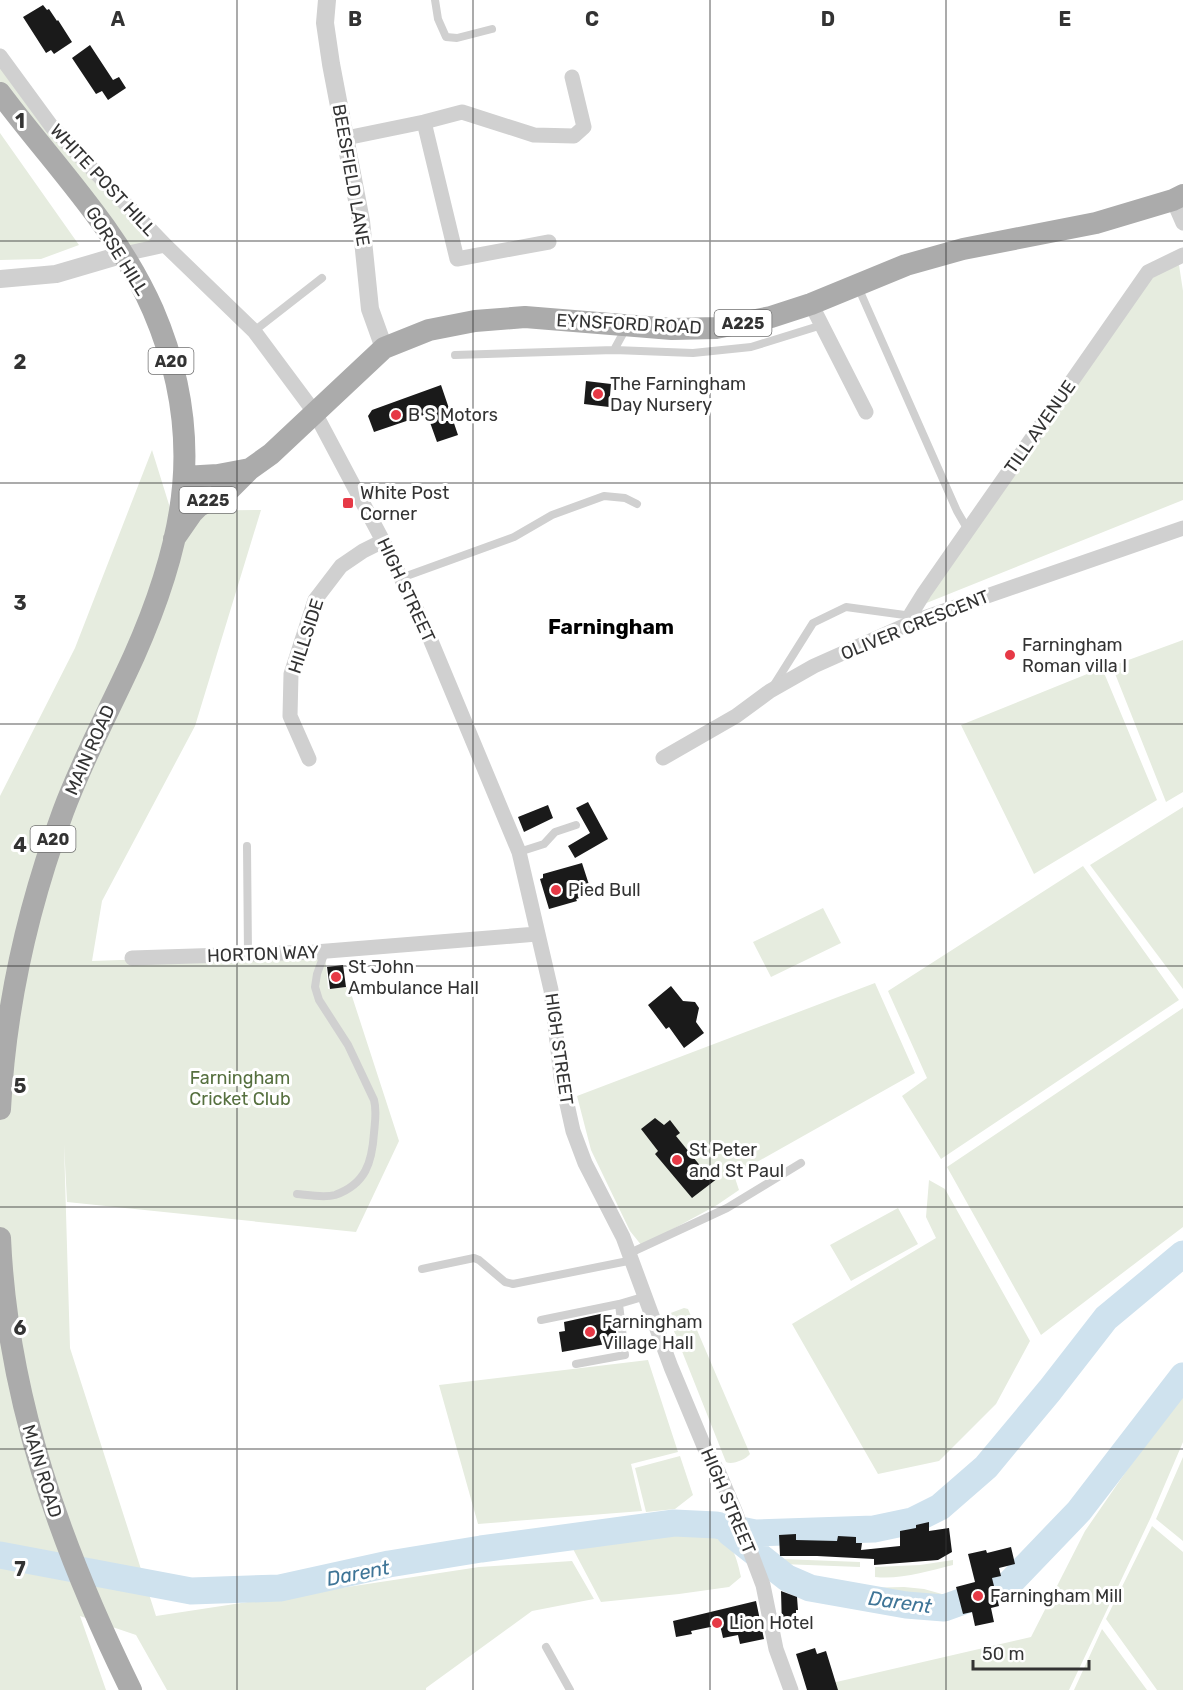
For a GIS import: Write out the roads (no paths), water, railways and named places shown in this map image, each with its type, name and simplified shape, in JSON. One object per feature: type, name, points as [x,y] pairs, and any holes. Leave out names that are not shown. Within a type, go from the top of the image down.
[{"type":"main road","name":"GORSE HILL","points":[[0,93],[104,224],[153,310],[174,370],[184,430],[184,477],[174,539]]},
{"type":"main road","name":"EYNSFORD ROAD","points":[[174,539],[199,506],[230,489],[250,469],[271,454],[384,348],[429,330],[475,321],[525,317],[672,329],[716,328],[771,318],[906,265],[963,249],[1096,223],[1178,197]]},
{"type":"main road","name":"EYNSFORD ROAD","points":[[184,477],[218,475],[250,469]]},
{"type":"main road","name":"MAIN ROAD","points":[[0,1109],[11,1008],[37,890],[78,774],[148,623],[174,539]]},
{"type":"main road","name":"MAIN ROAD","points":[[0,1238],[5,1301],[14,1360],[38,1462],[59,1526],[87,1596],[131,1690]]},
{"type":"street","name":"BEESFIELD LANE","points":[[327,0],[326,23],[331,64],[361,221],[370,309],[384,348]]},
{"type":"street","name":"WHITE POST HILL","points":[[0,56],[52,127],[165,246],[254,331],[315,413]]},
{"type":"street","points":[[346,138],[462,112],[534,135],[574,136],[584,127],[572,77]]},
{"type":"street","points":[[424,122],[458,260],[549,242]]},
{"type":"street","points":[[1178,197],[1183,223]]},
{"type":"street","name":"WHITE POST HILL","points":[[123,255],[165,246]]},
{"type":"street","points":[[0,279],[56,274],[123,255]]},
{"type":"street","name":"TILL AVENUE","points":[[913,618],[924,593],[1148,272],[1183,255]]},
{"type":"street","points":[[811,304],[866,412]]},
{"type":"street","name":"HIGH STREET","points":[[315,413],[383,541],[426,629],[519,852],[552,990],[561,1077],[573,1131],[585,1163],[612,1213],[631,1257],[671,1367],[706,1451],[718,1471],[735,1511],[763,1585],[775,1642],[791,1690]]},
{"type":"street","name":"OLIVER CRESCENT","points":[[663,758],[736,716],[770,691],[814,666],[913,618],[1183,528]]},
{"type":"street","name":"HILLSIDE","points":[[309,759],[290,716],[291,674],[315,600],[341,566],[363,550],[383,541]]},
{"type":"street","name":"HORTON WAY","points":[[132,958],[325,952],[537,934]]},
{"type":"lane","points":[[435,0],[438,19],[446,37],[457,38],[492,29]]},
{"type":"lane","points":[[254,331],[322,278]]},
{"type":"lane","points":[[857,285],[957,511],[969,531]]},
{"type":"lane","points":[[455,355],[614,350],[693,353],[751,347],[822,325]]},
{"type":"lane","points":[[614,350],[626,326]]},
{"type":"lane","points":[[401,578],[514,537],[552,515],[604,496],[624,498],[637,504]]},
{"type":"lane","points":[[770,691],[813,623],[846,607],[913,618]]},
{"type":"lane","points":[[519,852],[544,844],[555,832],[576,825]]},
{"type":"lane","points":[[247,846],[248,955]]},
{"type":"lane","points":[[297,1194],[333,1196],[350,1187],[362,1178],[369,1167],[373,1149],[376,1110],[374,1100],[348,1045],[319,1000],[315,987],[325,952]]},
{"type":"lane","points":[[422,1269],[474,1258],[505,1282],[513,1284],[631,1257],[727,1208],[801,1163]]},
{"type":"lane","points":[[541,1320],[620,1304],[646,1296]]},
{"type":"lane","points":[[576,1364],[626,1355],[620,1304]]},
{"type":"lane","points":[[546,1647],[570,1690]]},
{"type":"waterway","name":"Darent","points":[[0,1555],[191,1591],[280,1588],[389,1564],[674,1523],[716,1525],[755,1533],[874,1529],[912,1521],[940,1507],[986,1467],[1106,1318],[1183,1254]]},
{"type":"waterway","name":"Darent","points":[[730,1533],[787,1578],[810,1588],[906,1605],[944,1608],[1008,1585],[1079,1511],[1183,1376]]},
{"type":"place","name":"The Farningham Day Nursery","points":[[598,394]]},
{"type":"place","name":"B S Motors","points":[[396,415]]},
{"type":"place","name":"White Post Corner","points":[[348,503]]},
{"type":"place","name":"Farningham Roman villa I","points":[[1010,655]]},
{"type":"place","name":"Pied Bull","points":[[556,890]]},
{"type":"place","name":"St John Ambulance Hall","points":[[336,977]]},
{"type":"place","name":"St Peter and St Paul","points":[[677,1160]]},
{"type":"place","name":"Farningham Village Hall","points":[[590,1332]]},
{"type":"place","name":"Farningham Mill","points":[[978,1596]]},
{"type":"place","name":"Lion Hotel","points":[[717,1623]]},
{"type":"district","name":"Farningham","points":[[611,627]]},
{"type":"park label","name":"Farningham Cricket Club","points":[[240,1088]]}]
